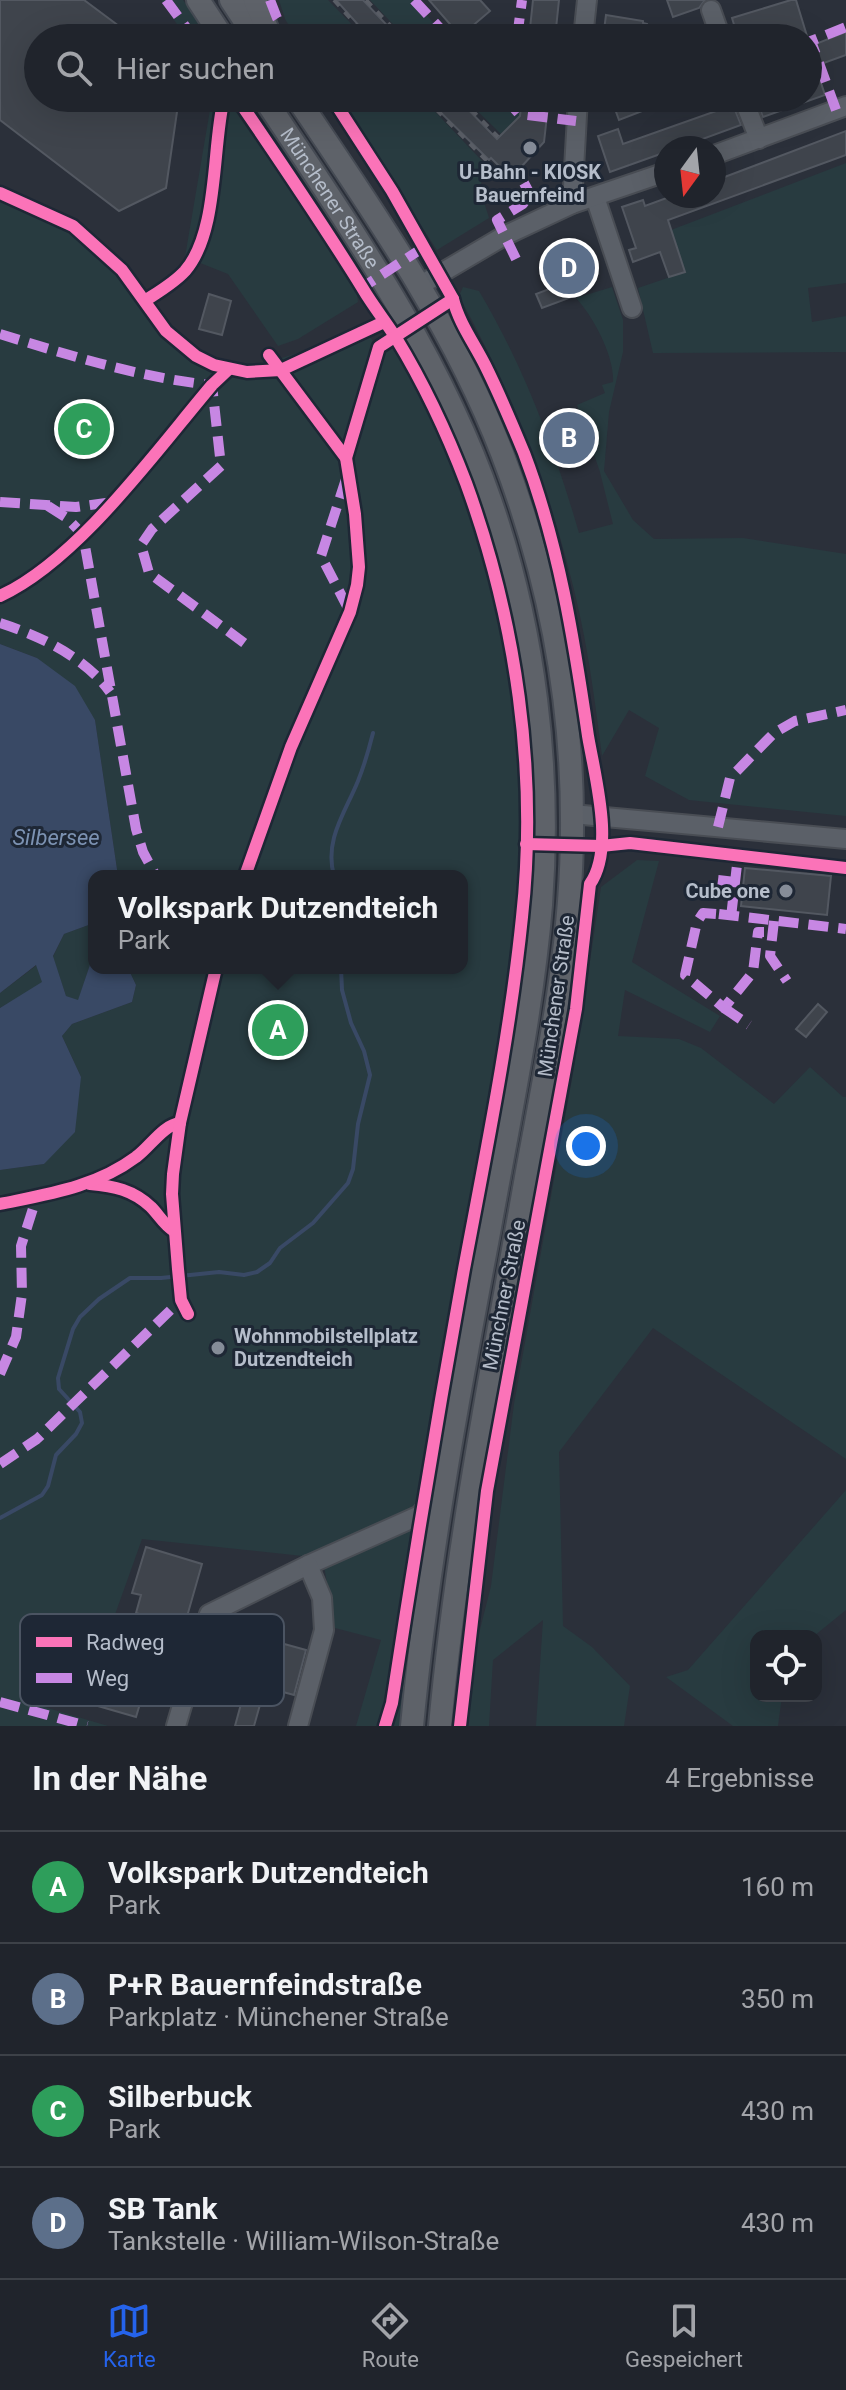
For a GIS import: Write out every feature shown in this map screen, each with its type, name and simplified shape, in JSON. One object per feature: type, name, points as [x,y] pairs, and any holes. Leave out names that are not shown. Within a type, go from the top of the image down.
[{"type":"main road","points":[[198,0],[214,24]]},
{"type":"main road","points":[[231,0],[247,24]]},
{"type":"main road","points":[[255,0],[265,24]]},
{"type":"main road","name":"Münchener Straße","points":[[273,112],[394,298],[452,407],[491,502],[517,596],[535,695],[544,809],[541,904],[527,1014],[444,1482],[423,1621],[412,1726]]},
{"type":"main road","name":"Münchener Straße","points":[[307,112],[419,286],[482,406],[515,491],[547,601],[565,709],[572,814],[569,897],[558,994],[472,1484],[440,1726]]},
{"type":"main road","points":[[394,298],[419,286]]},
{"type":"main road","points":[[452,407],[463,400],[482,406]]},
{"type":"main road","points":[[544,809],[572,814]]},
{"type":"street","points":[[584,24],[587,0]]},
{"type":"street","points":[[711,10],[716,24]]},
{"type":"street","points":[[726,151],[846,106]]},
{"type":"street","points":[[572,204],[577,112]]},
{"type":"street","points":[[748,112],[759,139]]},
{"type":"street","points":[[419,286],[504,236],[572,204],[654,176]]},
{"type":"street","points":[[595,197],[632,308]]},
{"type":"street","points":[[572,814],[846,839]]},
{"type":"street","points":[[209,1614],[420,1515],[444,1482]]},
{"type":"street","points":[[298,1726],[324,1630],[322,1598],[308,1565]]},
{"type":"street","points":[[176,1726],[182,1706]]},
{"type":"green space","points":[[161,0],[183,0],[199,24],[177,24]]},
{"type":"green space","points":[[279,0],[328,0],[351,24],[288,24]]},
{"type":"green space","points":[[370,0],[412,0],[435,24],[393,24]]},
{"type":"green space","points":[[210,112],[236,112],[355,282],[358,302],[298,339],[278,346],[228,274],[185,257]]},
{"type":"green space","points":[[346,112],[435,112],[485,164],[480,189],[489,218],[437,250]]},
{"type":"green space","points":[[478,112],[518,112],[521,115],[501,134]]},
{"type":"green space","points":[[846,163],[846,283],[808,288],[812,322],[846,316],[846,352],[653,353],[638,288],[685,272],[671,230]]},
{"type":"green space","points":[[0,187],[63,216],[86,231],[133,275],[190,346],[214,361],[228,364],[264,362],[314,347],[363,326],[380,352],[406,335],[469,464],[515,613],[535,756],[530,946],[432,1480],[437,1486],[405,1726],[356,1726],[381,1640],[335,1628],[324,1566],[312,1557],[142,1539],[115,1614],[20,1614],[20,1706],[41,1706],[108,1726],[0,1726],[0,1170],[44,1164],[81,1077],[62,1036],[72,1024],[132,1002],[136,985],[131,974],[468,974],[468,870],[117,870],[95,720],[37,658],[0,644]]},
{"type":"green space","points":[[463,287],[479,291],[511,350],[549,439],[579,533],[613,524],[600,472],[577,405],[605,393],[602,385],[613,382],[613,372],[602,337],[576,298],[612,287],[623,320],[623,352],[609,412],[604,471],[633,520],[654,539],[743,538],[846,554],[846,816],[689,800],[645,776],[659,728],[629,710],[602,756],[584,633],[559,533],[515,412],[459,296]]},
{"type":"green space","points":[[637,860],[659,861],[632,962],[720,1016],[710,1032],[625,990],[618,1036],[679,1039],[701,1048],[774,1104],[810,1067],[846,1097],[846,1459],[653,1328],[559,1452],[563,1626],[592,1647],[630,1686],[624,1726],[536,1726],[543,1620],[493,1660],[489,1726],[467,1726],[473,1657],[491,1586],[514,1404],[575,1062],[601,887]]},
{"type":"green space","points":[[88,925],[88,971],[78,1001],[66,996],[53,957],[64,934]]},
{"type":"green space","points":[[37,965],[43,983],[0,1008],[0,993]]},
{"type":"green space","points":[[846,1490],[846,1610],[821,1630],[750,1630],[750,1702],[781,1702],[778,1726],[733,1726],[666,1677],[688,1670]]},
{"type":"water","name":"Silbersee","points":[[0,644],[37,658],[75,686],[95,720],[117,870],[88,870],[88,925],[64,934],[53,956],[66,996],[78,1000],[88,971],[88,974],[131,974],[136,985],[132,1002],[72,1024],[62,1036],[81,1077],[75,1132],[44,1164],[0,1170],[0,1008],[42,982],[36,965],[0,993]]},
{"type":"building","points":[[0,0],[84,0],[116,24],[24,24],[24,112],[177,112],[166,188],[119,211],[0,120]]},
{"type":"building","points":[[336,0],[363,0],[386,24],[357,24]]},
{"type":"building","points":[[429,0],[480,0],[490,11],[475,24],[450,24]]},
{"type":"building","points":[[533,0],[559,0],[556,24],[530,24]]},
{"type":"building","points":[[667,0],[705,0],[699,8],[673,17]]},
{"type":"building","points":[[796,0],[803,24],[734,24],[732,18]]},
{"type":"building","points":[[606,15],[647,24],[605,24]]},
{"type":"building","points":[[846,32],[846,55],[822,64],[822,41]]},
{"type":"building","points":[[440,112],[471,112],[497,139],[520,112],[547,112],[544,142],[511,178],[491,158],[489,160]]},
{"type":"building","points":[[616,112],[640,112],[619,120]]},
{"type":"building","points":[[713,112],[736,112],[741,125],[711,136],[654,136],[654,156],[610,172],[598,136],[618,129],[623,144]]},
{"type":"building","points":[[846,131],[846,155],[726,199],[726,176]]},
{"type":"building","points":[[643,200],[645,206],[654,203],[654,208],[701,208],[668,220],[685,272],[669,277],[660,252],[633,262],[629,250],[636,248],[622,207]]},
{"type":"building","points":[[568,247],[585,292],[542,308],[536,294],[565,283],[554,252]]},
{"type":"building","points":[[209,294],[231,301],[222,335],[199,329]]},
{"type":"building","name":"Cube one","points":[[745,868],[831,876],[827,915],[741,906]]},
{"type":"building","points":[[818,1004],[827,1012],[806,1037],[796,1029]]},
{"type":"building","points":[[146,1547],[202,1564],[188,1614],[136,1613],[141,1595],[132,1593]]},
{"type":"building","points":[[284,1644],[306,1650],[294,1695],[284,1692]]},
{"type":"building","points":[[98,1706],[139,1706],[136,1717]]},
{"type":"building","points":[[240,1706],[260,1706],[254,1726],[235,1726]]},
{"type":"waterway","points":[[333,870],[334,839],[373,733]]},
{"type":"waterway","points":[[0,1518],[42,1495],[48,1486],[56,1455],[82,1423],[80,1412],[59,1389],[58,1378],[73,1329],[80,1317],[99,1299],[130,1278],[257,1272],[270,1263],[280,1248],[313,1223],[348,1183],[370,1075],[364,1051],[351,1023],[342,990],[341,974]]},
{"type":"railway","points":[[334,0],[355,24]]},
{"type":"railway","points":[[366,0],[389,24]]},
{"type":"railway","points":[[439,112],[488,162]]},
{"type":"railway","points":[[474,112],[498,137]]},
{"type":"marked path","points":[[166,0],[184,24]]},
{"type":"marked path","points":[[270,0],[281,24]]},
{"type":"marked path","points":[[414,0],[436,24]]},
{"type":"marked path","points":[[519,24],[522,0]]},
{"type":"marked path","points":[[822,37],[846,27]]},
{"type":"marked path","points":[[822,71],[836,110]]},
{"type":"marked path","points":[[517,112],[576,121]]},
{"type":"marked path","points":[[516,259],[497,220],[523,204],[530,194],[524,183]]},
{"type":"marked path","points":[[357,291],[424,247]]},
{"type":"marked path","points":[[0,334],[132,371],[212,385],[221,466],[152,529],[141,545],[149,573],[247,645]]},
{"type":"marked path","points":[[346,479],[321,556],[350,612]]},
{"type":"marked path","points":[[0,502],[76,507],[112,502]]},
{"type":"marked path","points":[[48,506],[67,518],[83,535],[136,829],[153,870]]},
{"type":"marked path","points":[[0,623],[61,649],[88,668],[110,692]]},
{"type":"marked path","points":[[718,827],[730,778],[774,733],[795,721],[846,710]]},
{"type":"marked path","points":[[731,917],[738,856]]},
{"type":"marked path","points":[[718,880],[735,882]]},
{"type":"marked path","points":[[716,914],[703,913],[697,922],[685,975],[724,1008],[753,972],[758,932],[764,932]]},
{"type":"marked path","points":[[719,914],[846,929]]},
{"type":"marked path","points":[[774,921],[770,956],[787,981]]},
{"type":"marked path","points":[[724,1008],[749,1025]]},
{"type":"marked path","points":[[0,1374],[16,1337],[22,1294],[21,1246],[37,1196]]},
{"type":"marked path","points":[[0,1464],[37,1439],[181,1300]]},
{"type":"marked path","points":[[0,1702],[87,1726]]},
{"type":"cycle path","points":[[146,300],[172,283],[196,254],[209,212],[221,112]]},
{"type":"cycle path","points":[[246,112],[396,338],[443,427],[466,483],[498,588],[519,697],[524,752],[526,862],[511,1005],[392,1703],[385,1726]]},
{"type":"cycle path","name":"Münchner Straße","points":[[341,112],[392,191],[453,299],[524,453],[547,523],[564,593],[601,812],[601,851],[590,884],[576,1009],[487,1491],[460,1726]]},
{"type":"cycle path","points":[[0,193],[73,226],[122,270],[166,331],[196,356],[214,365],[247,372],[281,370],[384,322]]},
{"type":"cycle path","points":[[346,458],[379,347],[453,299]]},
{"type":"cycle path","points":[[247,870],[291,747],[350,612],[359,567],[346,458],[269,355]]},
{"type":"cycle path","points":[[0,596],[29,579],[87,531],[229,369]]},
{"type":"cycle path","points":[[526,844],[601,846],[630,843],[846,868]]},
{"type":"cycle path","points":[[188,1314],[181,1300],[173,1174],[180,1123],[215,974]]},
{"type":"cycle path","points":[[0,1204],[71,1188],[105,1176],[136,1157],[162,1132],[180,1123]]},
{"type":"cycle path","points":[[90,1184],[130,1193],[151,1207],[174,1231]]},
{"type":"place","name":"U-Bahn - KIOSK Bauernfeind","points":[[530,148]]},
{"type":"place","name":"SB Tank","points":[[569,268]]},
{"type":"place","name":"Silberbuck","points":[[84,429]]},
{"type":"place","name":"P+R Bauernfeindstraße","points":[[569,438]]},
{"type":"place","name":"Cube one","points":[[786,891]]},
{"type":"place","name":"Volkspark Dutzendteich","points":[[278,1030]]},
{"type":"place","name":"Wohnmobilstellplatz Dutzendteich","points":[[218,1348]]}]
